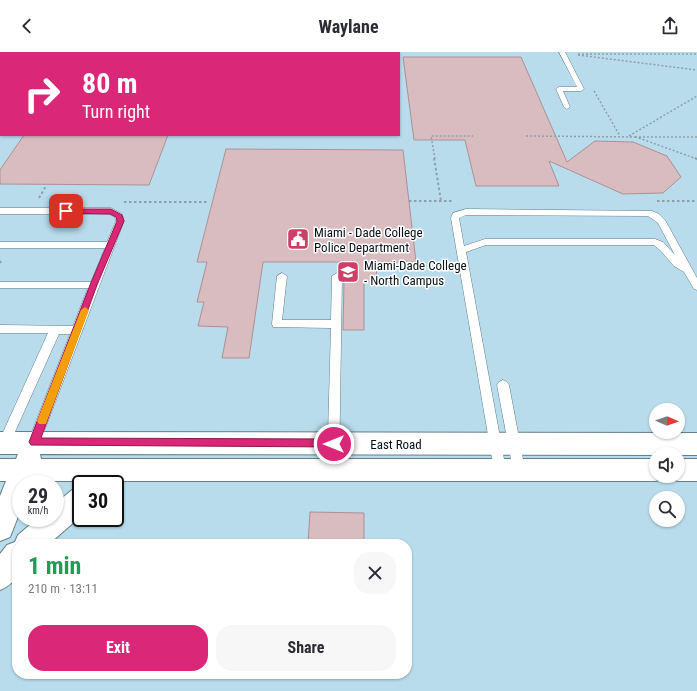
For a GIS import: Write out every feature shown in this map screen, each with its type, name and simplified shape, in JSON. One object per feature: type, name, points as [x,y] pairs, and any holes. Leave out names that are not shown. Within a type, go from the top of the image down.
[{"type":"street","name":"East Road","points":[[1,447],[34,442],[697,444]]},
{"type":"street","points":[[0,528],[12,469],[34,442]]},
{"type":"street","name":"East Road","points":[[12,469],[649,470]]},
{"type":"street","points":[[123,475],[132,470]]},
{"type":"street","points":[[685,470],[697,470]]},
{"type":"street","points":[[34,539],[72,507]]},
{"type":"street","points":[[0,576],[12,561]]},
{"type":"lane","points":[[562,52],[581,89],[559,89],[567,106]]},
{"type":"lane","points":[[0,211],[111,211],[120,216],[120,221],[111,245],[94,285],[34,442]]},
{"type":"lane","points":[[510,470],[461,250],[455,218],[456,215],[463,212],[649,213],[656,216],[662,222],[697,287]]},
{"type":"lane","points":[[461,250],[485,242],[655,242],[665,249],[678,265],[688,270]]},
{"type":"lane","points":[[0,245],[111,245]]},
{"type":"lane","points":[[282,276],[277,324],[336,324]]},
{"type":"lane","points":[[333,470],[337,276]]},
{"type":"lane","points":[[0,285],[94,285]]},
{"type":"lane","points":[[0,329],[77,330]]},
{"type":"lane","points":[[1,447],[55,330]]},
{"type":"lane","points":[[503,386],[505,444],[510,470]]},
{"type":"path","points":[[697,54],[573,54],[697,70]]},
{"type":"path","points":[[593,89],[620,136]]},
{"type":"path","points":[[629,136],[697,96]]},
{"type":"path","points":[[441,201],[431,136],[473,136]]},
{"type":"path","points":[[526,136],[629,136],[697,138]]},
{"type":"path","points":[[636,137],[697,159]]},
{"type":"shaded area","name":"Miami-Dade College - North Campus","points":[[400,52],[697,52],[697,691],[0,691],[0,136],[400,136]]},
{"type":"building","points":[[403,57],[521,57],[567,162],[595,141],[633,142],[667,156],[681,177],[663,193],[623,194],[549,161],[559,186],[476,186],[465,140],[414,140]]},
{"type":"building","points":[[23,136],[168,136],[149,185],[0,184],[0,170]]},
{"type":"building","points":[[226,149],[403,150],[416,262],[376,262],[377,282],[364,282],[364,330],[343,330],[344,276],[341,274],[340,262],[263,262],[249,358],[222,358],[228,327],[198,326],[204,302],[197,302],[207,262],[197,262]]},
{"type":"building","points":[[310,512],[364,513],[364,539],[308,539]]},
{"type":"slow traffic","points":[[42,421],[85,310]]},
{"type":"place","name":"Miami - Dade College Police Department","points":[[298,239]]},
{"type":"place","name":"Miami-Dade College - North Campus","points":[[348,272]]},
{"type":"route","points":[[66,211],[111,211],[120,216],[120,221],[34,442],[334,444]]}]
